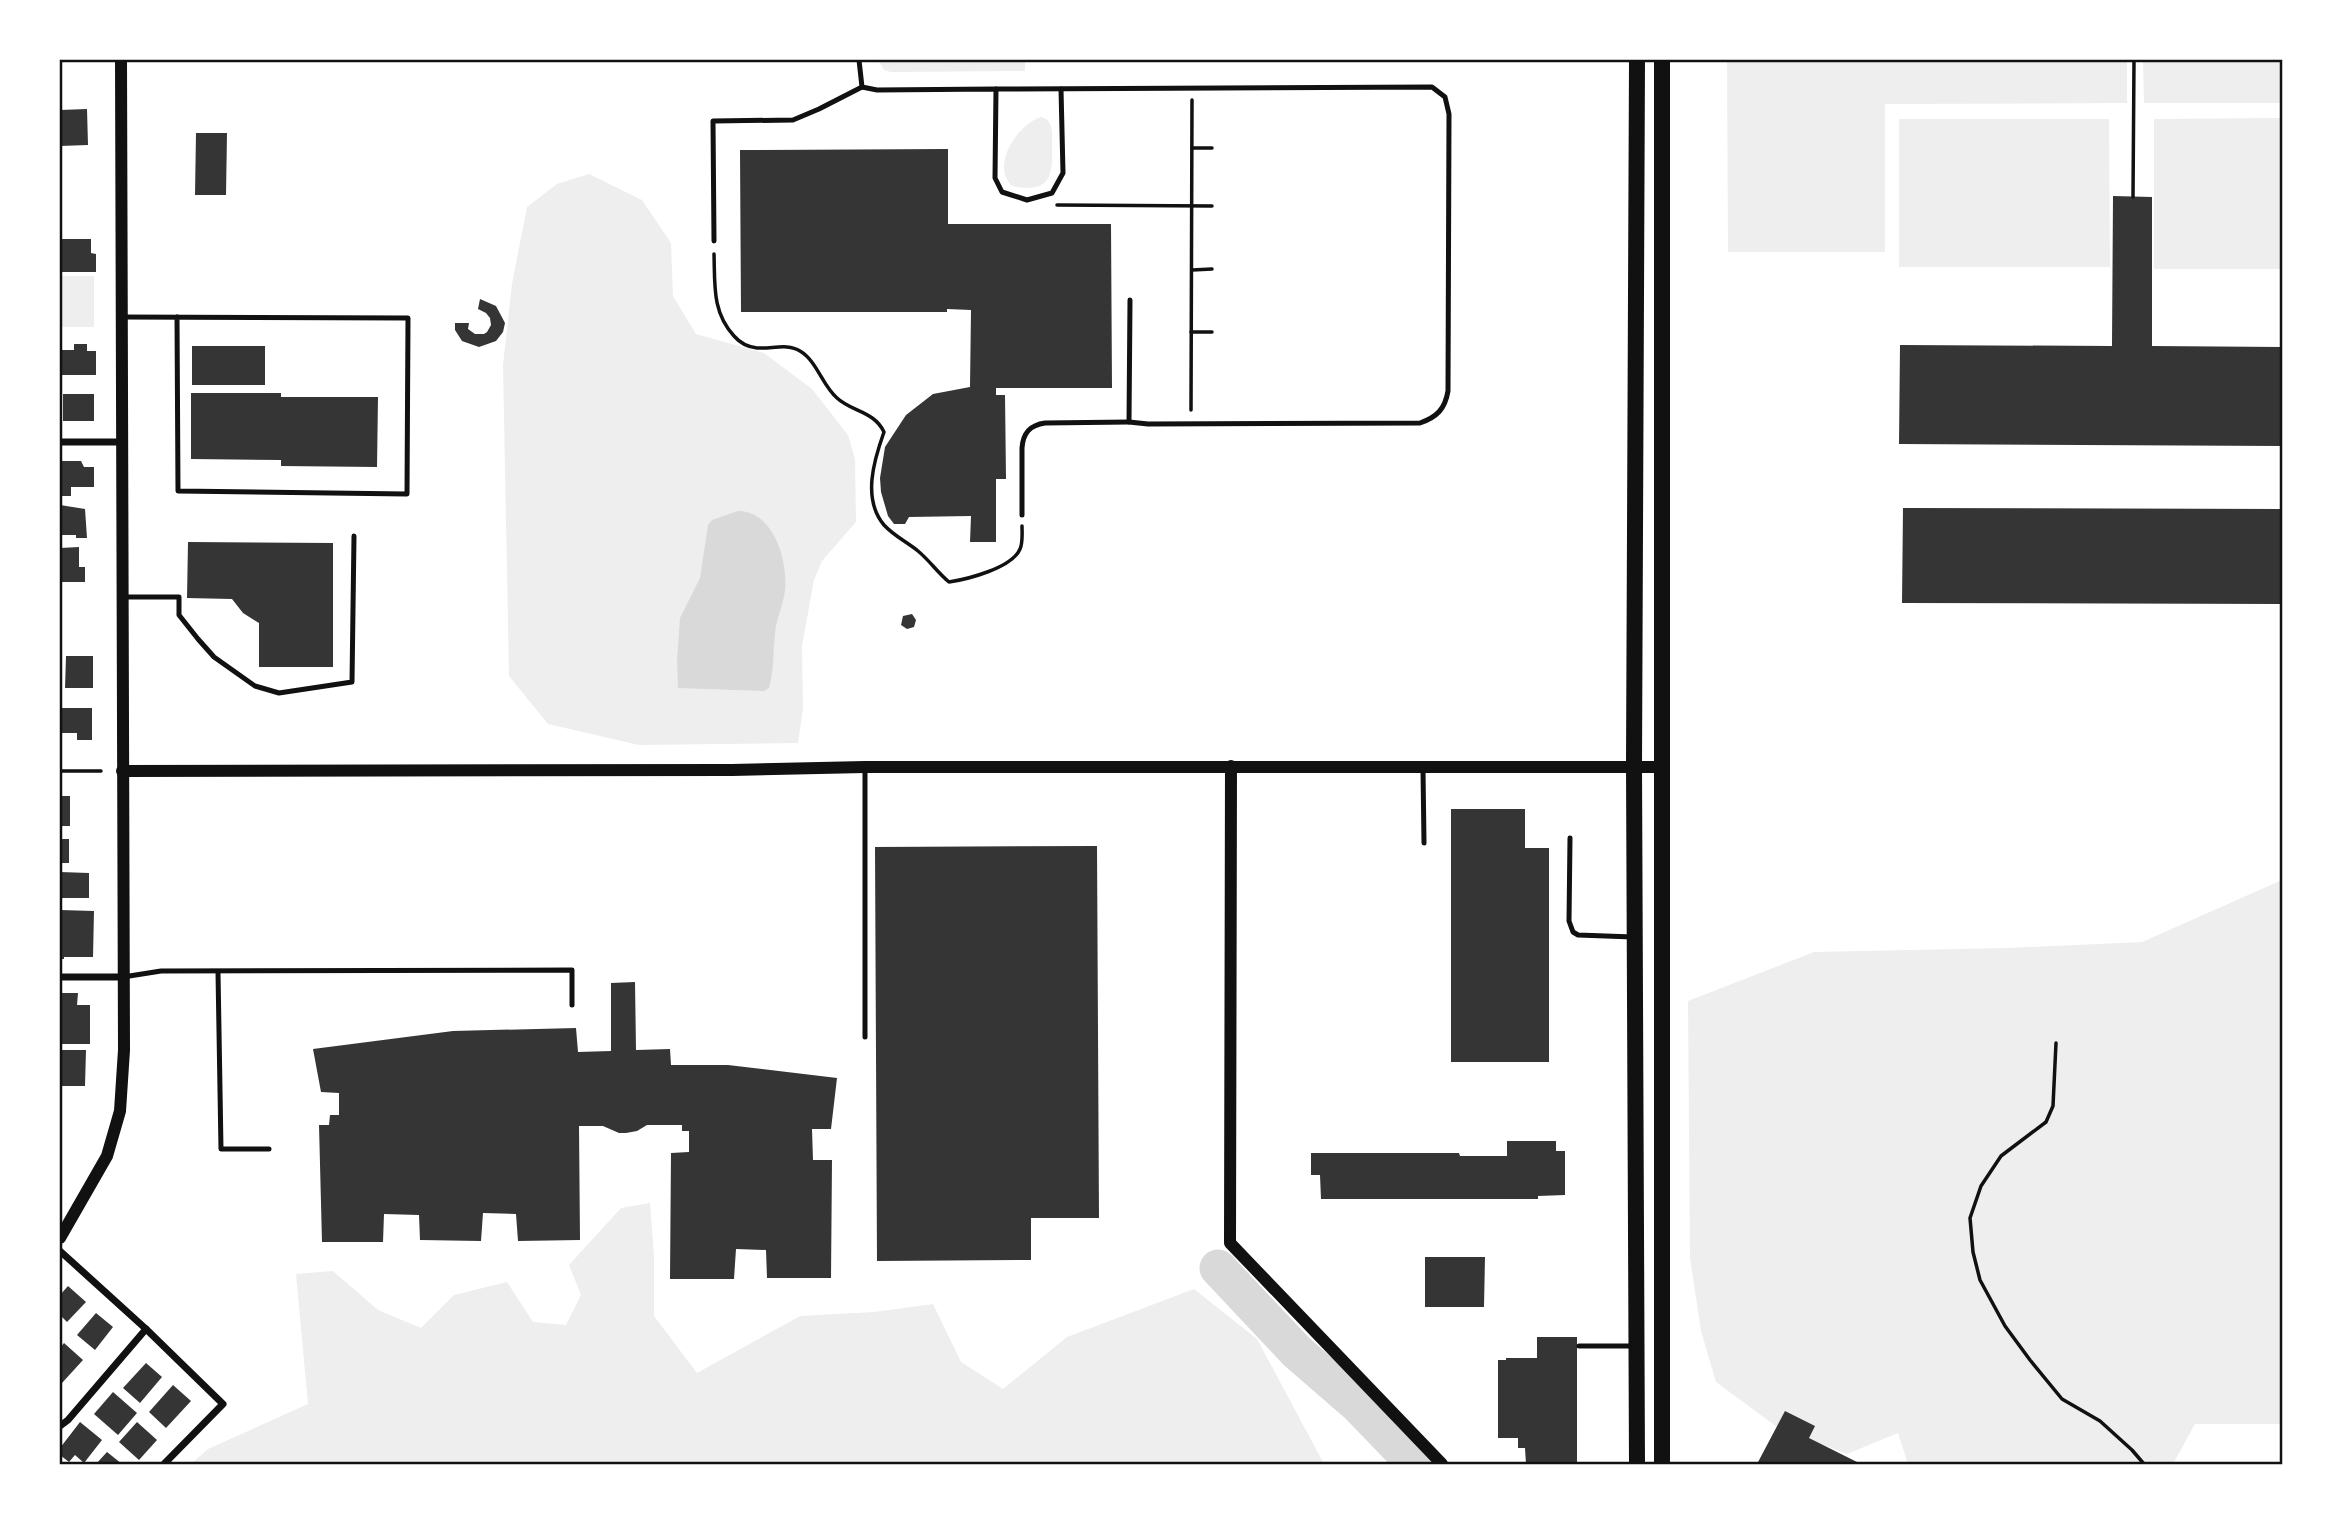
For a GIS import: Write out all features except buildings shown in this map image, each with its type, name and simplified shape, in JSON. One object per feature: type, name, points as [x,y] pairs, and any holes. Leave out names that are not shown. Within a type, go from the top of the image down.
[{"type":"main road","points":[[1637,60],[1634,766],[1637,1465]]},
{"type":"main road","points":[[1662,60],[1662,1465]]},
{"type":"street","points":[[60,1238],[107,1156],[120,1111],[124,1050],[121,60]]},
{"type":"street","points":[[60,442],[122,442]]},
{"type":"street","points":[[122,771],[1231,766],[1661,767]]},
{"type":"street","points":[[1231,766],[1230,1244],[1442,1465]]},
{"type":"street","points":[[60,977],[123,977]]},
{"type":"street","points":[[60,1251],[223,1404],[164,1465]]},
{"type":"street","points":[[60,1426],[146,1329]]},
{"type":"lane","points":[[859,60],[862,87]]},
{"type":"lane","points":[[714,242],[713,121],[793,120],[862,87],[877,90],[1432,87],[1445,97],[1449,114],[1448,391],[1446,403],[1439,413],[1420,423],[1036,424],[1023,438],[1022,515]]},
{"type":"lane","points":[[996,89],[995,178],[1002,192],[1027,200],[1052,193],[1063,173],[1061,89]]},
{"type":"lane","points":[[1129,422],[1130,300]]},
{"type":"lane","points":[[121,317],[177,317],[408,318],[407,494],[178,491],[177,317]]},
{"type":"lane","points":[[122,597],[179,597],[179,615],[198,639],[214,657],[255,686],[279,693],[352,681],[355,536]]},
{"type":"lane","points":[[1423,766],[1424,843]]},
{"type":"lane","points":[[865,767],[865,1037]]},
{"type":"lane","points":[[1570,838],[1569,920],[1573,932],[1578,935],[1636,937]]},
{"type":"lane","points":[[123,977],[161,971],[572,970],[572,1005]]},
{"type":"lane","points":[[218,972],[221,1149],[269,1149]]},
{"type":"lane","points":[[1578,1346],[1637,1346]]},
{"type":"path","points":[[2133,197],[2134,60]]},
{"type":"path","points":[[1191,424],[1192,87]]},
{"type":"path","points":[[1192,148],[1212,148]]},
{"type":"path","points":[[1039,197],[1052,205],[1212,206]]},
{"type":"path","points":[[714,242],[716,303],[726,327],[745,345],[755,348],[792,347],[803,352],[838,399],[878,421],[884,432],[872,473],[873,502],[878,516],[900,539],[918,551],[949,582],[965,579],[979,576],[1012,558],[1021,547],[1022,515]]},
{"type":"path","points":[[1192,270],[1212,269]]},
{"type":"path","points":[[1191,331],[1212,332]]},
{"type":"path","points":[[60,771],[102,771]]},
{"type":"path","points":[[2056,1044],[2053,1107],[2046,1122],[2001,1156],[1981,1186],[1970,1218],[1973,1252],[1980,1280],[2005,1326],[2030,1360],[2062,1399],[2100,1420],[2144,1465]]},
{"type":"shaded area","points":[[878,60],[1025,60],[1025,71],[891,72],[884,70]]},
{"type":"shaded area","points":[[1727,60],[2127,60],[2127,103],[1885,104],[1885,252],[1728,252]]},
{"type":"shaded area","points":[[2143,60],[2282,60],[2282,103],[2144,103]]},
{"type":"shaded area","points":[[1041,117],[1049,122],[1052,131],[1050,174],[1042,185],[1025,188],[1012,186],[1006,177],[1005,157],[1016,136],[1032,121]]},
{"type":"shaded area","points":[[2282,118],[2282,269],[2154,269],[2154,119]]},
{"type":"shaded area","points":[[1899,119],[2109,119],[2110,267],[1899,267]]},
{"type":"shaded area","points":[[589,174],[642,200],[671,243],[673,296],[696,334],[764,353],[812,389],[848,435],[855,459],[856,522],[822,561],[814,580],[802,646],[803,709],[798,743],[639,745],[548,724],[509,676],[503,365],[512,284],[527,207],[557,184]]},
{"type":"shaded area","points":[[60,276],[94,276],[94,327],[60,327]]},
{"type":"shaded area","points":[[738,511],[761,519],[769,528],[776,540],[784,566],[785,591],[776,628],[769,688],[764,691],[678,688],[680,618],[700,578],[708,525],[712,520]]},
{"type":"shaded area","points":[[2282,880],[2282,1424],[2195,1424],[2173,1464],[1908,1464],[1898,1433],[1847,1454],[1777,1427],[1716,1382],[1701,1331],[1690,1258],[1688,1001],[1814,952],[2142,942]]},
{"type":"shaded area","points":[[650,1203],[654,1256],[654,1316],[697,1373],[800,1316],[874,1312],[933,1304],[961,1362],[1003,1389],[1067,1337],[1194,1289],[1257,1339],[1324,1464],[191,1464],[208,1449],[308,1404],[296,1274],[333,1271],[378,1310],[421,1328],[454,1295],[507,1282],[533,1322],[566,1325],[581,1295],[569,1265],[621,1208]]},
{"type":"waterway","points":[[1218,1268],[1297,1352],[1357,1404],[1415,1464]]}]
